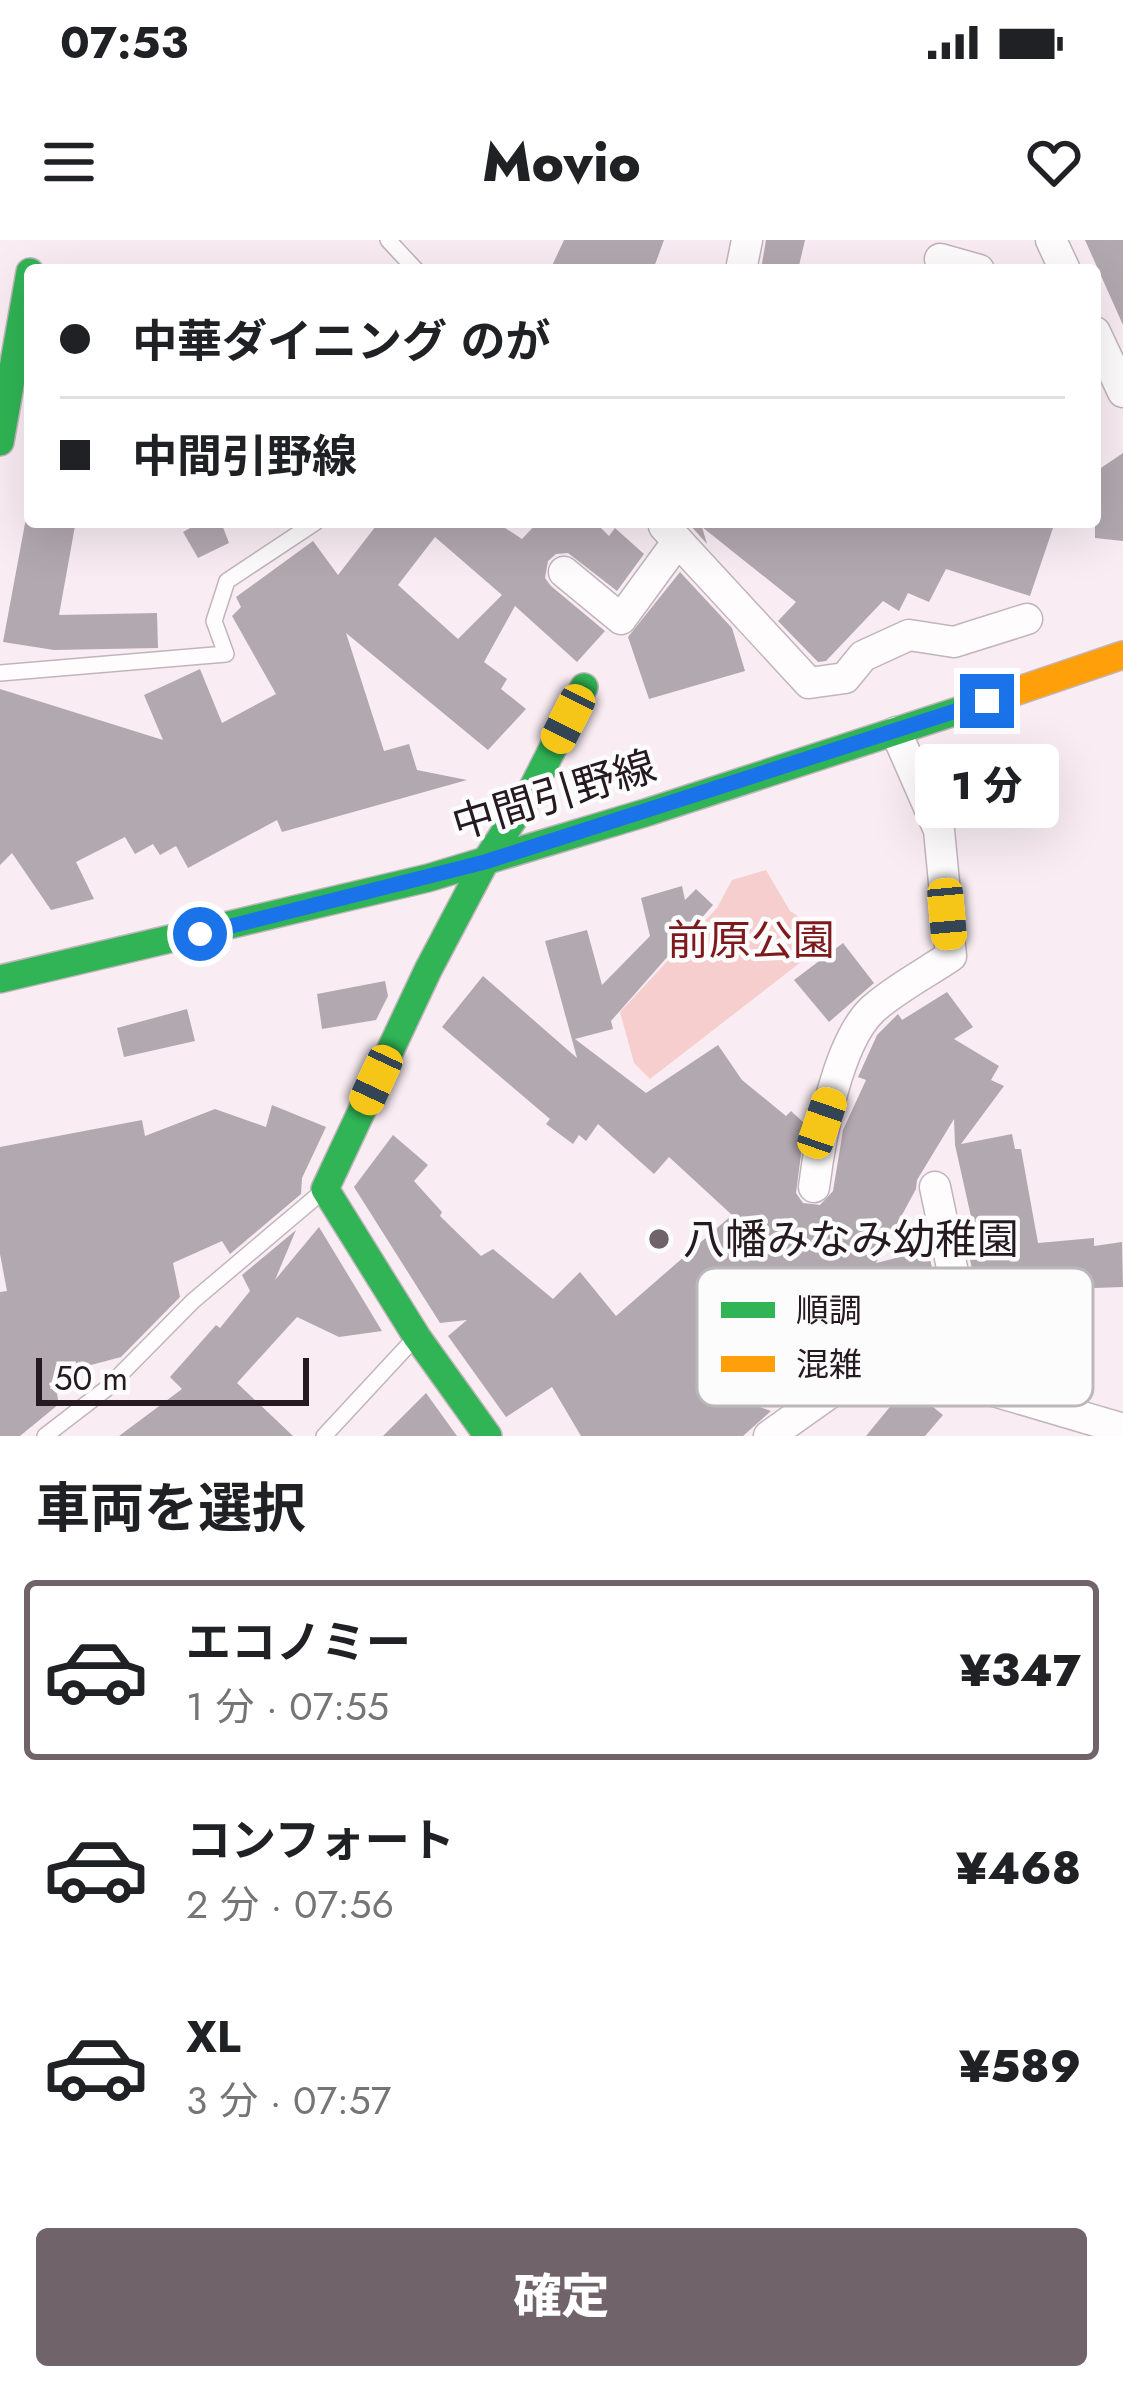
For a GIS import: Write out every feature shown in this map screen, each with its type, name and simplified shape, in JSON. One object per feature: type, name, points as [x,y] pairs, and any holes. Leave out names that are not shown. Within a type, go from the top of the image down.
[{"type":"main road","points":[[0,442],[22,280]]},
{"type":"main road","name":"中間引野線","points":[[0,979],[241,925],[485,862],[1123,655]]},
{"type":"main road","points":[[488,1436],[416,1337],[325,1189],[428,970],[584,687]]},
{"type":"street","points":[[940,259],[958,264]]},
{"type":"street","points":[[1101,345],[1123,392]]},
{"type":"street","points":[[564,572],[621,619],[667,528],[809,683],[845,678],[863,656],[909,635],[954,642],[1027,619]]},
{"type":"street","points":[[814,1187],[822,1123],[848,1052],[870,1011],[951,956],[939,830],[896,732]]},
{"type":"street","points":[[935,1187],[952,1268]]},
{"type":"street","points":[[770,1436],[812,1406]]},
{"type":"street","points":[[1042,1406],[1123,1430]]},
{"type":"lane","points":[[388,240],[410,264]]},
{"type":"lane","points":[[0,673],[226,654],[214,621],[227,580],[307,528]]},
{"type":"lane","points":[[46,1436],[106,1389],[193,1301],[325,1189]]},
{"type":"lane","points":[[324,1436],[416,1337]]},
{"type":"green space","name":"前原公園","points":[[766,870],[790,911],[832,938],[650,1079],[634,1063],[620,1012],[717,908],[732,880]]},
{"type":"building","points":[[564,240],[664,240],[655,264],[553,264]]},
{"type":"building","points":[[766,240],[805,240],[799,264],[762,264]]},
{"type":"building","points":[[1085,240],[1123,240],[1123,325],[1101,276],[1101,264],[1096,264]]},
{"type":"building","points":[[1123,453],[1123,541],[1095,538],[1095,528],[1101,528],[1101,468]]},
{"type":"building","points":[[24,528],[75,528],[59,615],[157,613],[158,648],[54,650],[3,642]]},
{"type":"building","points":[[223,528],[229,543],[198,558],[183,532]]},
{"type":"building","points":[[374,528],[505,528],[522,539],[532,528],[601,528],[609,536],[615,528],[644,554],[617,591],[568,553],[548,561],[545,578],[551,586],[605,631],[577,662],[515,606],[484,662],[507,679],[501,689],[526,709],[488,750],[346,633],[384,751],[409,744],[417,770],[467,780],[282,832],[277,820],[188,868],[176,846],[160,855],[153,844],[135,854],[125,837],[76,862],[94,899],[51,910],[12,853],[0,865],[0,689],[163,740],[144,695],[200,669],[222,723],[276,694],[232,616],[241,607],[236,597],[313,541],[338,575]],"holes":[[[435,537],[502,595],[458,639],[398,585]]]},
{"type":"building","points":[[703,528],[1053,528],[1030,596],[946,569],[929,602],[908,593],[899,611],[883,601],[826,661],[818,662],[778,621],[796,602]]},
{"type":"building","points":[[680,572],[732,628],[745,671],[649,699],[628,637]]},
{"type":"building","points":[[682,886],[685,900],[696,889],[713,905],[611,1021],[613,1029],[575,1039],[646,1093],[718,1045],[742,1080],[786,1116],[791,1111],[805,1124],[796,1193],[803,1203],[820,1205],[833,1191],[843,1130],[866,1080],[858,1077],[877,1035],[898,1014],[902,1020],[947,992],[973,1027],[954,1039],[999,1066],[991,1080],[1004,1086],[961,1144],[1012,1134],[1015,1149],[1021,1149],[1038,1243],[1094,1238],[1094,1246],[1122,1242],[1123,1287],[1093,1288],[1093,1268],[972,1268],[964,1231],[974,1230],[955,1145],[954,1119],[876,1263],[928,1250],[932,1268],[697,1268],[697,1406],[757,1406],[771,1411],[743,1436],[581,1436],[552,1387],[506,1417],[448,1336],[467,1320],[440,1323],[354,1187],[393,1135],[428,1165],[414,1181],[442,1212],[440,1216],[481,1256],[493,1249],[553,1299],[580,1272],[616,1316],[732,1215],[669,1157],[654,1174],[598,1124],[586,1141],[579,1135],[573,1144],[442,1027],[483,976],[577,1058],[545,941],[587,930],[602,985],[650,936],[641,898]]},
{"type":"building","points":[[843,943],[874,983],[829,1022],[794,980]]},
{"type":"building","points":[[385,981],[388,996],[376,1020],[322,1029],[317,994]]},
{"type":"building","points":[[187,1009],[195,1041],[124,1057],[117,1028]]},
{"type":"building","points":[[272,1105],[326,1127],[302,1178],[301,1194],[230,1254],[222,1241],[173,1263],[180,1297],[121,1357],[61,1373],[62,1378],[54,1379],[59,1404],[20,1436],[0,1436],[0,1292],[7,1291],[0,1254],[0,1147],[142,1120],[145,1136],[215,1109],[266,1127]]},
{"type":"building","points":[[319,1227],[382,1331],[339,1337],[297,1317],[237,1383],[293,1436],[119,1436],[182,1389],[170,1377],[250,1291],[242,1275],[296,1230],[275,1280]]},
{"type":"building","points":[[426,1393],[457,1436],[383,1436]]},
{"type":"building","points":[[891,1406],[932,1406],[943,1415],[925,1436],[866,1436]]},
{"type":"traffic: fast","points":[[0,442],[24,306]]},
{"type":"traffic: fast","points":[[488,1436],[417,1337],[325,1189],[428,970],[485,862],[528,797],[584,687]]},
{"type":"traffic: fast","points":[[0,979],[428,878],[973,706]]},
{"type":"traffic: slow","points":[[973,706],[1123,655]]},
{"type":"place","name":"八幡みなみ幼稚園","points":[[659,1239]]},
{"type":"route","points":[[200,934],[485,862],[987,701]]}]
